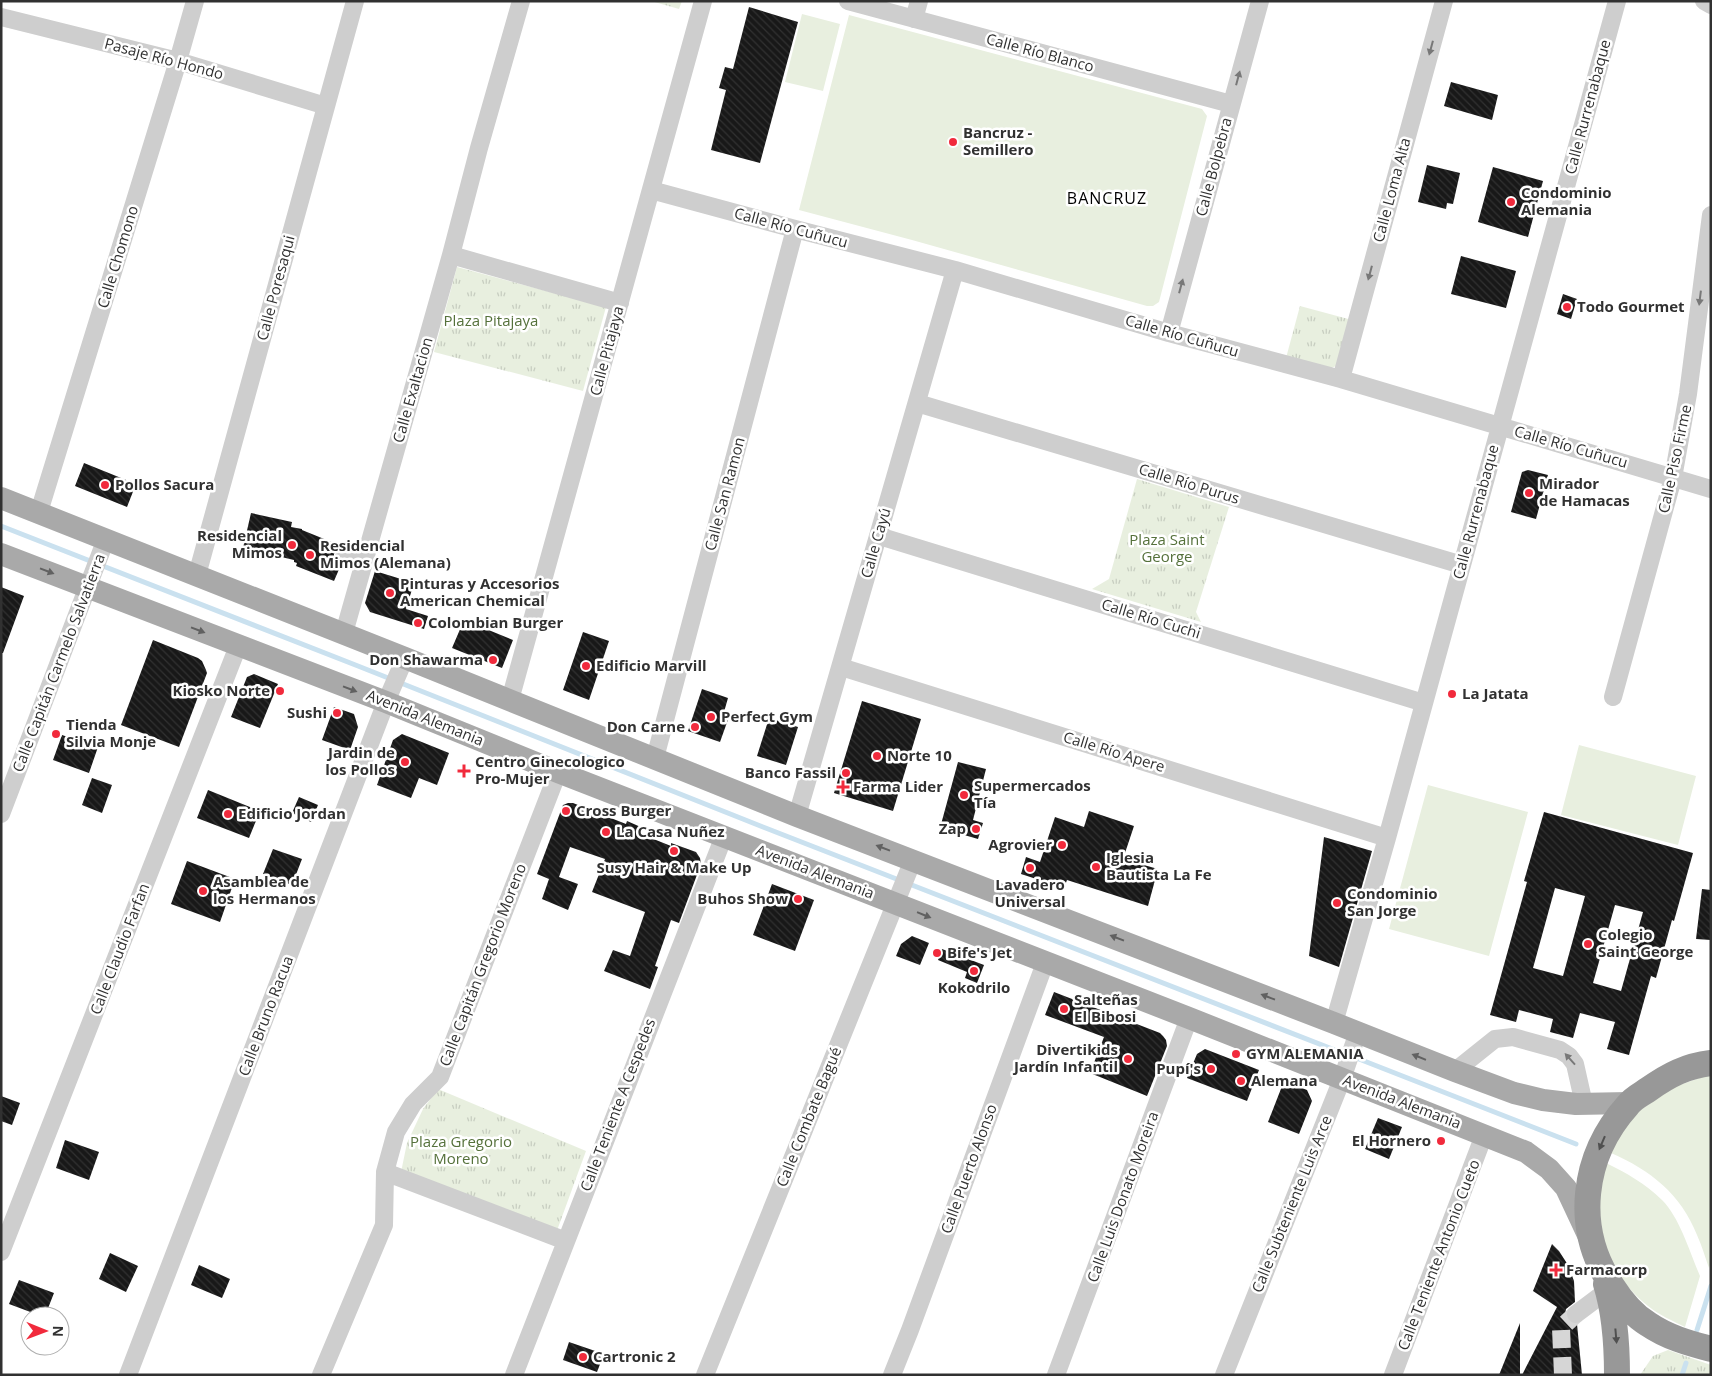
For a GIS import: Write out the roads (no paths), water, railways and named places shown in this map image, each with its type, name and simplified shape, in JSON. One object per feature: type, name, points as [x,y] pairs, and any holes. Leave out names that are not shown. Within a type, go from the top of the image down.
[{"type":"highway","points":[[1617,1375],[1614,1313],[1590,1239],[1587,1202],[1592,1166],[1607,1132],[1629,1103],[1711,1045]]},
{"type":"highway","points":[[1668,1075],[1697,1065],[1711,1063]]},
{"type":"highway","points":[[1605,1281],[1621,1300],[1647,1324],[1678,1340],[1711,1349]]},
{"type":"main road","points":[[1,498],[39,512],[104,545],[197,575],[344,633],[403,662],[510,700],[911,864],[1334,1023],[1357,1035],[1514,1093],[1543,1100],[1584,1104],[1629,1103]]},
{"type":"main road","name":"Avenida Alemania","points":[[1,554],[91,579],[238,646],[389,695],[558,772],[724,836],[897,899],[1045,963],[1342,1077],[1526,1152],[1549,1169],[1566,1188],[1590,1239]]},
{"type":"street","name":"Calle Chomono","points":[[39,512],[195,1]]},
{"type":"street","name":"Calle Poresaqui","points":[[197,575],[355,1]]},
{"type":"street","name":"Calle Exaltacion","points":[[344,633],[452,255],[479,148],[520,1]]},
{"type":"street","name":"Calle Pitajaya","points":[[510,700],[703,1]]},
{"type":"street","name":"Calle Río Blanco","points":[[848,1],[1232,104]]},
{"type":"street","points":[[914,19],[919,1]]},
{"type":"street","name":"Calle Bolpebra","points":[[1168,333],[1260,1]]},
{"type":"street","name":"Calle Loma Alta","points":[[1341,379],[1444,1]]},
{"type":"street","name":"Calle Rurrenabaque","points":[[1334,1023],[1387,838],[1617,1]]},
{"type":"street","points":[[1704,1],[1711,5]]},
{"type":"street","name":"Pasaje Río Hondo","points":[[1,17],[178,61],[326,106]]},
{"type":"street","name":"Calle Río Cuñucu","points":[[651,190],[954,270],[1168,333],[1341,379],[1711,488]]},
{"type":"street","name":"Calle Piso Firme","points":[[1613,697],[1674,478],[1688,394],[1711,215]]},
{"type":"street","name":"Calle San Ramon","points":[[655,758],[795,229]]},
{"type":"street","points":[[452,255],[620,303]]},
{"type":"street","name":"Calle Cayú","points":[[797,816],[954,270]]},
{"type":"street","name":"Calle Río Purus","points":[[917,403],[1462,565]]},
{"type":"street","name":"Calle Río Cuchi","points":[[879,536],[1424,702]]},
{"type":"street","name":"Calle Capitán Carmelo Salvatierra","points":[[1,814],[104,545]]},
{"type":"street","points":[[344,557],[364,562]]},
{"type":"street","name":"Calle Claudio Farfan","points":[[1,1252],[238,646]]},
{"type":"street","name":"Calle Bruno Racua","points":[[128,1375],[403,662]]},
{"type":"street","name":"Calle Río Apere","points":[[840,667],[1387,838]]},
{"type":"street","name":"Calle Capitán Gregorio Moreno","points":[[321,1375],[384,1225],[385,1172],[396,1132],[413,1104],[440,1077],[558,772]]},
{"type":"street","name":"Calle Teniente A Cespedes","points":[[514,1375],[584,1191],[724,836]]},
{"type":"street","name":"Calle Combate Bagué","points":[[705,1375],[911,864]]},
{"type":"street","name":"Calle Puerto Alonso","points":[[892,1375],[1045,963]]},
{"type":"street","name":"Calle Luis Donato Moreira","points":[[1056,1375],[1189,1018]]},
{"type":"street","name":"Calle Subteniente Luis Arce","points":[[1224,1375],[1357,1035]]},
{"type":"street","points":[[1455,1071],[1495,1039],[1512,1037],[1560,1050],[1570,1056],[1575,1064],[1584,1104]]},
{"type":"street","name":"Calle Teniente Antonio Cueto","points":[[1393,1375],[1484,1135]]},
{"type":"street","points":[[385,1172],[566,1241]]},
{"type":"street","points":[[1576,1314],[1605,1281]]},
{"type":"waterway","points":[[1,526],[763,827],[1340,1052]]},
{"type":"waterway","points":[[1359,1059],[1576,1144]]},
{"type":"waterway","points":[[1697,1330],[1711,1286]]},
{"type":"waterway","points":[[1682,1375],[1686,1363]]},
{"type":"tunnel","points":[[1563,1375],[1561,1328],[1576,1314]]},
{"type":"place","name":"Bancruz - Semillero","points":[[953,142]]},
{"type":"place","name":"Condominio Alemania","points":[[1511,202]]},
{"type":"place","name":"Todo Gourmet","points":[[1567,307]]},
{"type":"place","name":"Pollos Sacura","points":[[105,485]]},
{"type":"place","name":"Mirador de Hamacas","points":[[1529,493]]},
{"type":"place","name":"Residencial Mimos","points":[[292,545]]},
{"type":"place","name":"Residencial Mimos (Alemana)","points":[[310,555]]},
{"type":"place","name":"Pinturas y Accesorios American Chemical","points":[[390,593]]},
{"type":"place","name":"Colombian Burger","points":[[418,623]]},
{"type":"place","name":"Don Shawarma","points":[[493,660]]},
{"type":"place","name":"Edificio Marvill","points":[[586,666]]},
{"type":"place","name":"Kiosko Norte","points":[[280,691]]},
{"type":"place","name":"La Jatata","points":[[1452,694]]},
{"type":"place","name":"Sushi","points":[[337,713]]},
{"type":"place","name":"Perfect Gym","points":[[711,717]]},
{"type":"place","name":"Don Carne","points":[[695,727]]},
{"type":"place","name":"Tienda Silvia Monje","points":[[56,734]]},
{"type":"place","name":"Norte 10","points":[[877,756]]},
{"type":"place","name":"Jardin de los Pollos","points":[[405,762]]},
{"type":"place","name":"Centro Ginecologico Pro-Mujer","points":[[464,771]]},
{"type":"place","name":"Banco Fassil","points":[[846,773]]},
{"type":"place","name":"Farma Lider","points":[[843,787]]},
{"type":"place","name":"Supermercados Tía","points":[[964,795]]},
{"type":"place","name":"Cross Burger","points":[[566,811]]},
{"type":"place","name":"Edificio Jordan","points":[[228,814]]},
{"type":"place","name":"Zap","points":[[976,829]]},
{"type":"place","name":"La Casa Nuñez","points":[[606,832]]},
{"type":"place","name":"Agrovier","points":[[1062,845]]},
{"type":"place","name":"Susy Hair & Make Up","points":[[674,851]]},
{"type":"place","name":"Iglesia Bautista La Fe","points":[[1096,867]]},
{"type":"place","name":"Lavadero Universal","points":[[1030,868]]},
{"type":"place","name":"Asamblea de los Hermanos","points":[[203,891]]},
{"type":"place","name":"Buhos Show","points":[[798,899]]},
{"type":"place","name":"Condominio San Jorge","points":[[1337,903]]},
{"type":"place","name":"Colegio Saint George","points":[[1588,944]]},
{"type":"place","name":"Bife's Jet","points":[[937,953]]},
{"type":"place","name":"Kokodrilo","points":[[974,971]]},
{"type":"place","name":"Salteñas El Bibosi","points":[[1064,1009]]},
{"type":"place","name":"GYM ALEMANIA","points":[[1236,1054]]},
{"type":"place","name":"Divertikids Jardín Infantil","points":[[1128,1059]]},
{"type":"place","name":"Pupí's","points":[[1211,1069]]},
{"type":"place","name":"Alemana","points":[[1241,1081]]},
{"type":"place","name":"El Hornero","points":[[1441,1141]]},
{"type":"place","name":"Farmacorp","points":[[1556,1270]]},
{"type":"place","name":"Cartronic 2","points":[[583,1357]]},
{"type":"district","name":"BANCRUZ","points":[[1107,198]]},
{"type":"park label","name":"Plaza Pitajaya","points":[[491,321]]},
{"type":"park label","name":"Plaza Saint George","points":[[1167,548]]},
{"type":"park label","name":"Plaza Gregorio Moreno","points":[[461,1150]]}]
